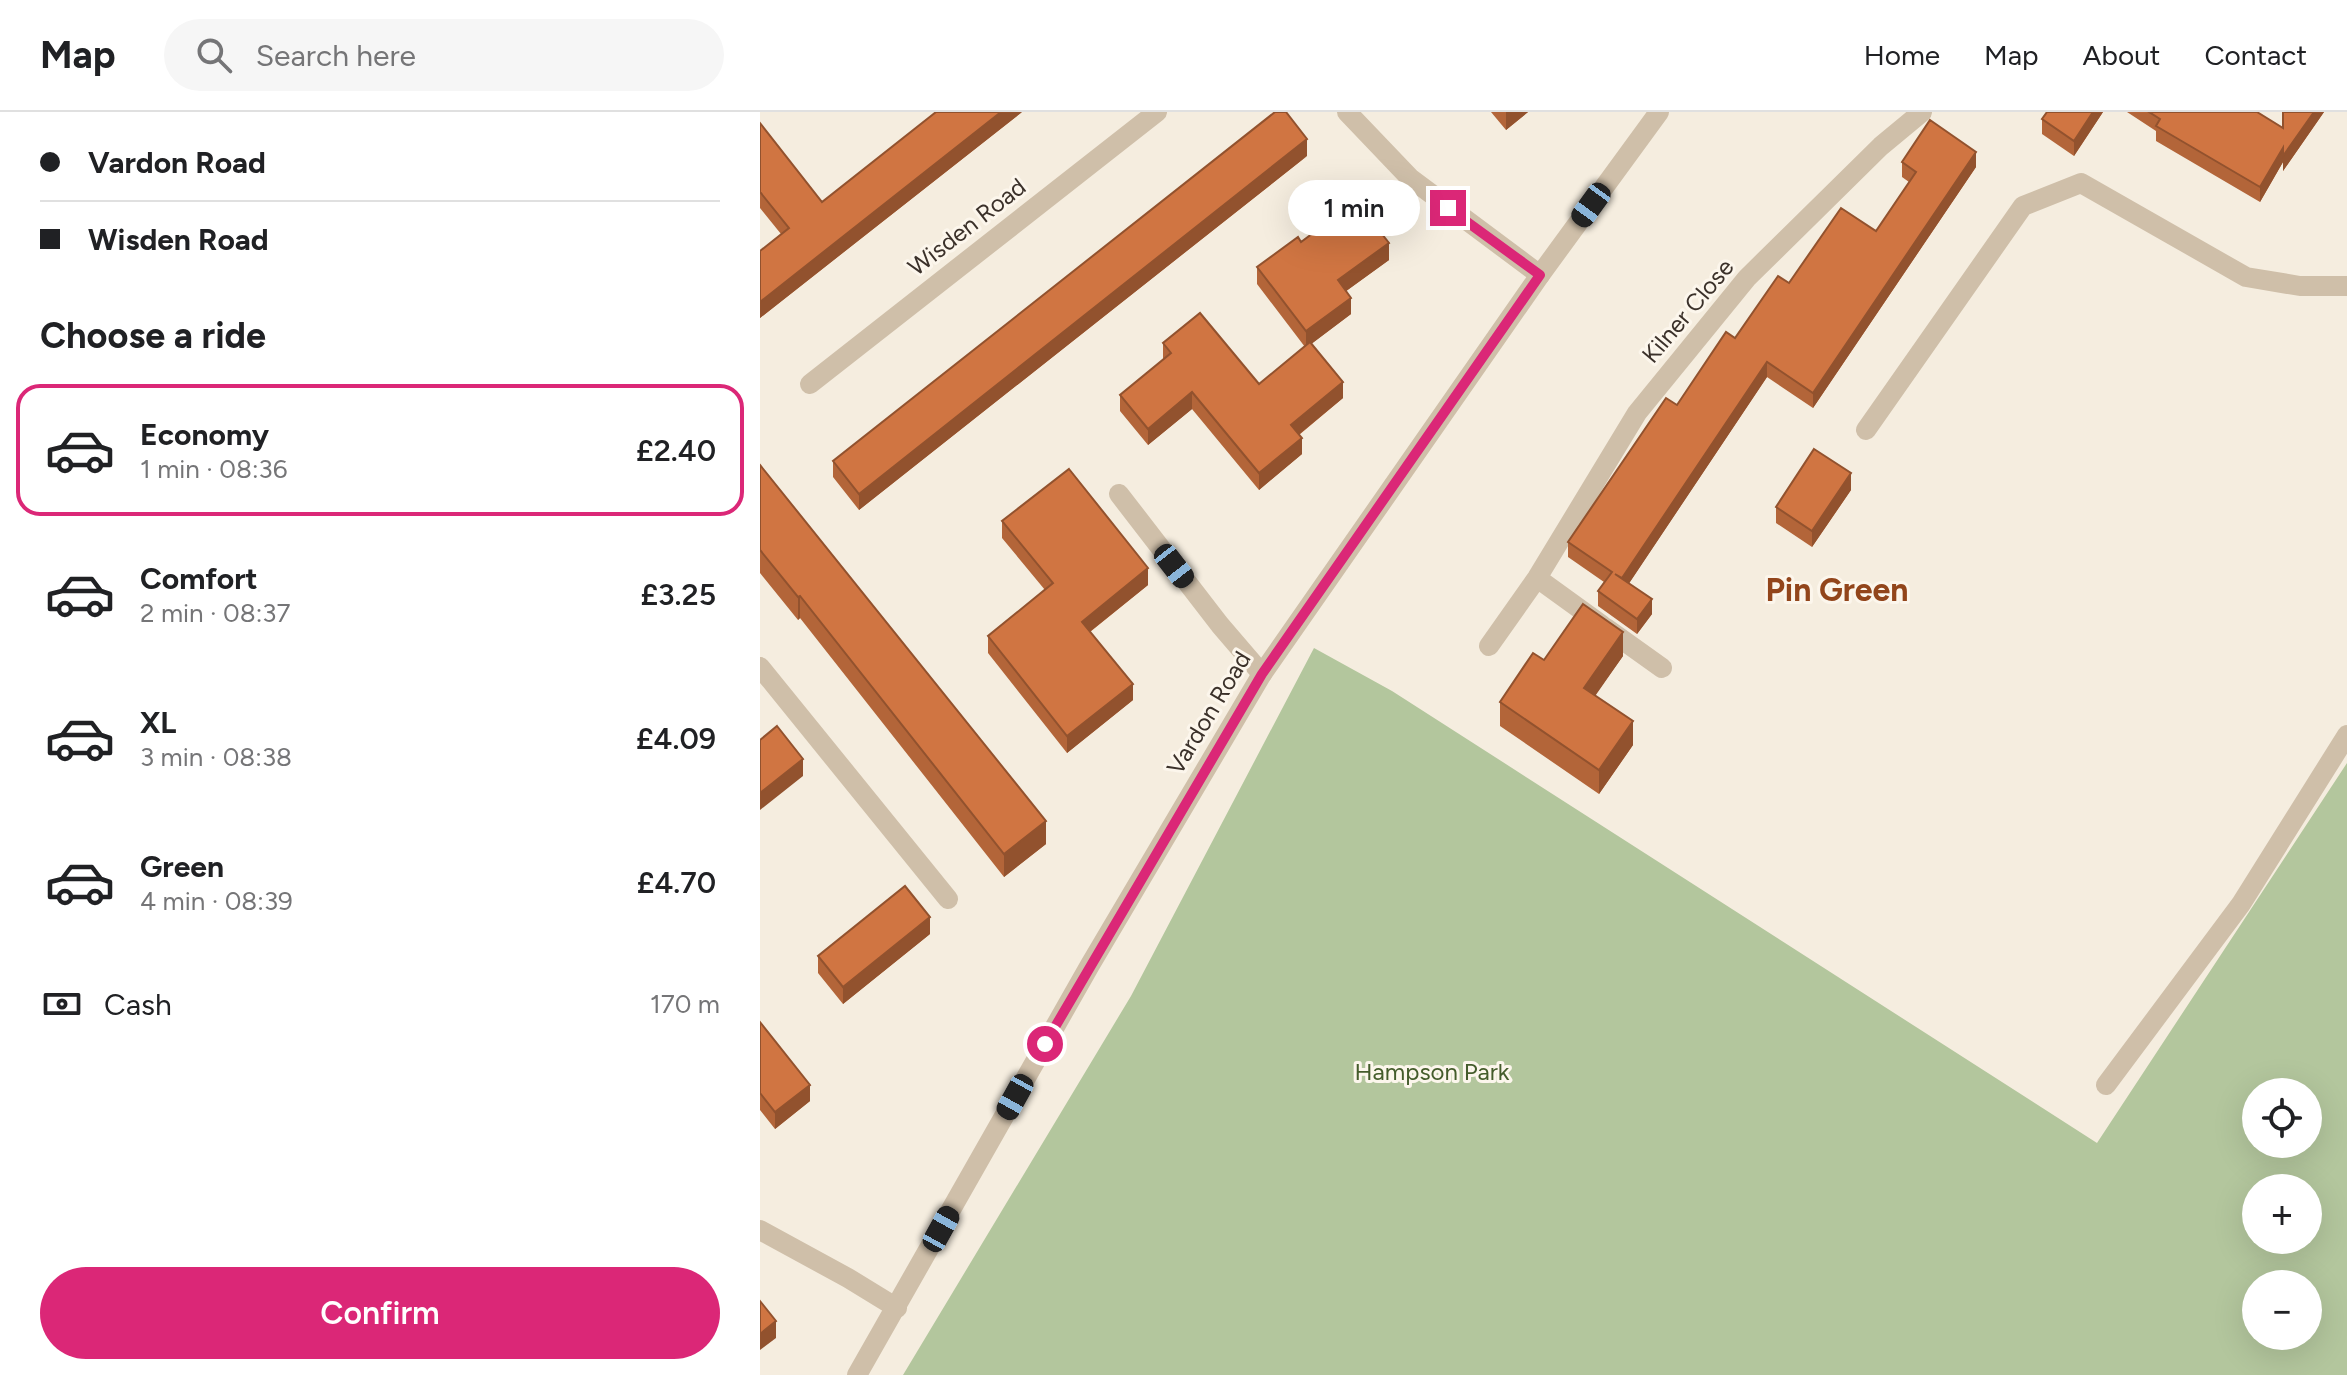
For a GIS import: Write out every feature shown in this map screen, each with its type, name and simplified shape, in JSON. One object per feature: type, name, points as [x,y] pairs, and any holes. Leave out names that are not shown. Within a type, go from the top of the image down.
[{"type":"street","name":"Wisden Road","points":[[810,384],[1157,112]]},
{"type":"street","points":[[1347,112],[1410,178],[1540,275]]},
{"type":"street","name":"Vardon Road","points":[[857,1375],[1090,965],[1262,674],[1540,275],[1659,112]]},
{"type":"street","name":"Kilner Close","points":[[1489,646],[1537,578],[1637,413],[1747,278],[1881,146],[1922,112]]},
{"type":"street","points":[[1866,430],[2023,206],[2081,183],[2246,277],[2300,286],[2347,286]]},
{"type":"street","points":[[1119,494],[1220,625],[1262,674]]},
{"type":"street","points":[[1537,578],[1662,668]]},
{"type":"street","points":[[760,667],[948,899]]},
{"type":"street","points":[[2106,1085],[2241,904],[2347,735]]},
{"type":"street","points":[[760,1230],[897,1308]]},
{"type":"green space","name":"Hampson Park","points":[[1314,648],[1392,691],[2097,1143],[2347,763],[2347,1375],[903,1375],[1131,996]]},
{"type":"building","points":[[936,112],[1001,112],[760,302],[760,251],[789,228],[760,192],[760,123],[822,202]]},
{"type":"building","points":[[1275,112],[1286,112],[1307,139],[859,494],[833,461]]},
{"type":"building","points":[[2047,112],[2093,112],[2074,141],[2042,119]]},
{"type":"building","points":[[2149,112],[2257,112],[2283,128],[2283,112],[2314,112],[2283,156],[2283,148],[2260,187],[2156,126],[2160,119]]},
{"type":"building","points":[[1930,120],[1976,152],[1813,393],[1767,362],[1622,578],[1615,574],[1652,599],[1637,619],[1598,591],[1612,572],[1568,542],[1666,398],[1677,405],[1726,332],[1735,338],[1778,276],[1789,283],[1841,208],[1876,231],[1916,172],[1902,162]]},
{"type":"building","points":[[1356,201],[1389,243],[1338,280],[1351,298],[1306,331],[1257,267],[1298,237],[1301,242]]},
{"type":"building","points":[[1200,313],[1259,384],[1310,342],[1343,382],[1291,425],[1302,438],[1259,473],[1192,392],[1148,429],[1120,395],[1171,353],[1163,343]]},
{"type":"building","points":[[1814,449],[1851,473],[1812,531],[1776,507]]},
{"type":"building","points":[[760,465],[1046,821],[1004,854],[800,596],[760,550]]},
{"type":"building","points":[[1069,469],[1148,568],[1082,622],[1133,684],[1067,736],[988,636],[1053,583],[1002,521]]},
{"type":"building","points":[[1583,604],[1623,632],[1584,688],[1633,721],[1599,770],[1500,702],[1533,653],[1544,660]]},
{"type":"building","points":[[777,726],[803,759],[760,793],[760,740]]},
{"type":"building","points":[[905,886],[930,917],[843,987],[818,956]]},
{"type":"building","points":[[760,1022],[810,1085],[775,1112],[760,1093]]},
{"type":"building","points":[[760,1301],[776,1321],[760,1334]]},
{"type":"district","name":"Pin Green","points":[[1837,590]]},
{"type":"route","points":[[1045,1044],[1262,674],[1540,275],[1448,208]]}]
